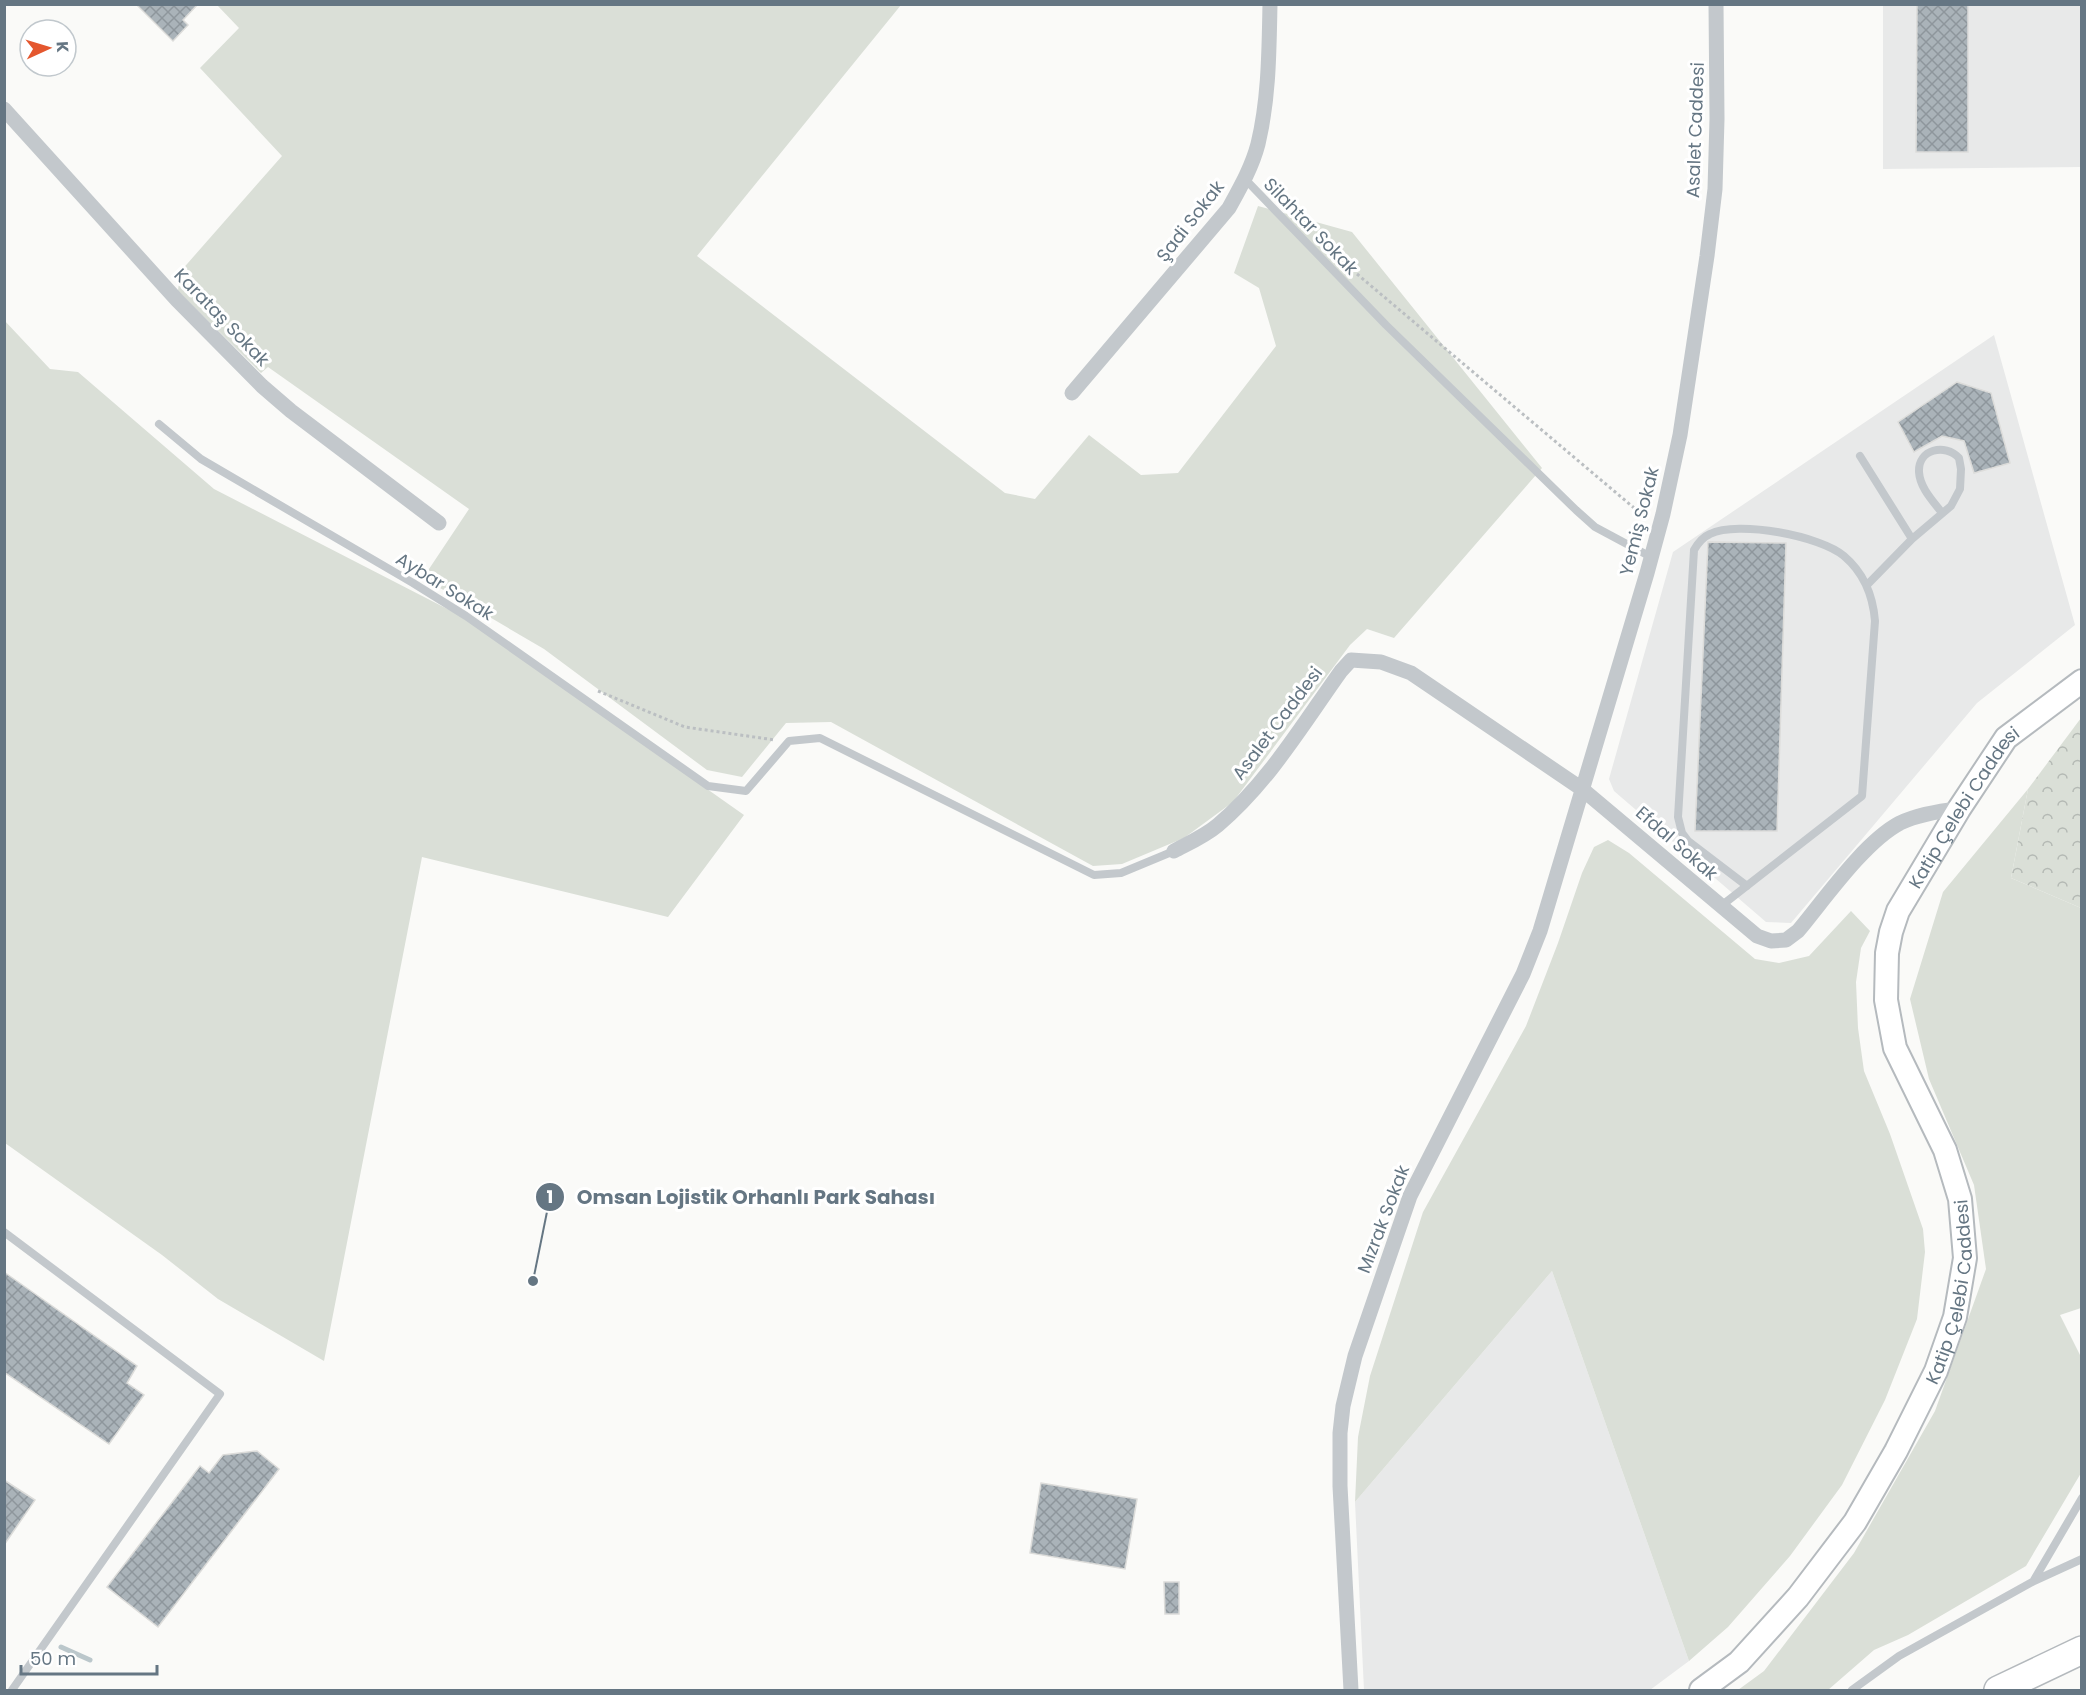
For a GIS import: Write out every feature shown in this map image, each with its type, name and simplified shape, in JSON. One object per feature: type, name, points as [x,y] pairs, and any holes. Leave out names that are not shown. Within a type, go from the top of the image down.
[{"type":"highway","points":[[1998,1690],[2082,1650]]},
{"type":"main road","name":"Katip Çelebi Caddesi","points":[[1701,1690],[1739,1662],[1798,1597],[1856,1522],[1896,1451],[1936,1371],[1955,1317],[1965,1258],[1960,1199],[1945,1150],[1895,1048],[1886,1000],[1887,953],[1891,932],[1898,911],[1959,809],[2006,738],[2082,681]]},
{"type":"street","name":"Şadi Sokak","points":[[1072,393],[1229,208],[1245,179],[1258,145],[1269,75],[1270,4]]},
{"type":"street","name":"Asalet Caddesi","points":[[1707,256],[1715,189],[1716,4]]},
{"type":"street","name":"Karataş Sokak","points":[[4,109],[177,300],[262,386],[291,411],[439,523]]},
{"type":"street","name":"Yemiş Sokak","points":[[1582,789],[1658,529],[1680,435],[1707,256]]},
{"type":"street","name":"Asalet Caddesi","points":[[1174,851],[1217,825],[1254,788],[1277,761],[1351,660]]},
{"type":"street","name":"Efdal Sokak","points":[[1351,660],[1381,662],[1411,673],[1582,789],[1757,936],[1771,941],[1786,940],[1798,932],[1863,853],[1886,832],[1900,823],[1919,816],[1936,811],[1959,809]]},
{"type":"street","name":"Mızrak Sokak","points":[[1351,1690],[1340,1486],[1340,1433],[1343,1406],[1355,1356],[1410,1196],[1523,974],[1543,922],[1582,789]]},
{"type":"lane","name":"Silahtar Sokak","points":[[1245,179],[1386,325],[1576,510],[1595,527],[1651,557]]},
{"type":"lane","name":"Aybar Sokak","points":[[159,424],[201,459],[466,616],[708,786],[746,791],[789,741]]},
{"type":"lane","points":[[1867,585],[1912,539],[1952,506],[1961,480],[1959,458],[1949,450],[1943,449],[1924,457],[1919,471],[1925,490],[1942,513]]},
{"type":"lane","points":[[1860,456],[1912,539]]},
{"type":"lane","points":[[1721,906],[1747,886],[1862,796],[1875,621],[1867,585],[1852,564],[1833,548],[1815,540],[1788,534],[1747,530],[1718,531],[1702,539],[1694,550],[1678,817],[1682,832],[1688,841],[1747,886]]},
{"type":"lane","points":[[789,741],[820,738],[1094,875],[1121,873],[1174,851]]},
{"type":"lane","points":[[4,1232],[220,1394],[12,1690]]},
{"type":"lane","points":[[2034,1581],[2082,1498]]},
{"type":"lane","points":[[1852,1690],[1899,1656],[2034,1581],[2082,1558]]},
{"type":"path","name":"Silahtar Sokak","points":[[1353,271],[1658,529]]},
{"type":"path","points":[[592,689],[685,728],[789,741]]},
{"type":"shaded area","points":[[1883,5],[2081,5],[2081,167],[1883,169]]},
{"type":"shaded area","points":[[1994,335],[2075,625],[1977,703],[1791,923],[1766,922],[1614,791],[1609,779],[1673,552]]},
{"type":"shaded area","points":[[1552,1271],[1689,1661],[1650,1690],[1364,1690],[1355,1502]]},
{"type":"green space","points":[[217,5],[901,5],[697,256],[1005,493],[1035,499],[1089,435],[1141,475],[1178,473],[1276,346],[1259,288],[1234,273],[1258,206],[1352,232],[1542,468],[1394,638],[1367,629],[1350,645],[1233,802],[1184,838],[1122,864],[1093,866],[831,722],[786,723],[742,777],[707,770],[544,649],[423,578],[469,509],[268,367],[261,373],[178,291],[180,272],[282,156],[200,68],[239,28]]},
{"type":"green space","points":[[4,320],[50,369],[78,372],[214,489],[463,617],[744,815],[668,917],[422,857],[324,1361],[218,1299],[162,1255],[5,1143]]},
{"type":"green space","points":[[2081,718],[2081,908],[2011,878],[2028,789]]},
{"type":"green space","points":[[2028,789],[2011,878],[2081,908],[2081,1308],[2060,1315],[2081,1357],[2081,1473],[2026,1566],[1908,1635],[1874,1650],[1828,1690],[1738,1690],[1764,1671],[1854,1553],[1935,1411],[1986,1269],[1974,1185],[1929,1079],[1910,999],[1943,892]]},
{"type":"green space","points":[[1608,840],[1629,853],[1755,959],[1779,963],[1809,956],[1851,911],[1870,931],[1861,948],[1856,982],[1858,1028],[1864,1071],[1890,1134],[1923,1229],[1925,1252],[1917,1319],[1885,1400],[1842,1485],[1790,1556],[1728,1627],[1689,1661],[1552,1271],[1355,1502],[1358,1437],[1370,1376],[1423,1212],[1526,1026],[1582,873],[1594,847]]},
{"type":"building","points":[[136,4],[198,4],[183,20],[188,25],[173,41]]},
{"type":"building","points":[[1917,5],[1968,5],[1968,152],[1916,152]]},
{"type":"building","points":[[1957,382],[1991,393],[2010,463],[1974,473],[1964,441],[1942,436],[1914,452],[1898,422]]},
{"type":"building","points":[[1708,542],[1786,543],[1777,831],[1695,831]]},
{"type":"building","points":[[4,1272],[137,1366],[127,1383],[144,1395],[109,1444],[4,1372]]},
{"type":"building","points":[[257,1451],[279,1469],[158,1627],[107,1587],[200,1466],[209,1473],[223,1455]]},
{"type":"building","points":[[4,1480],[35,1500],[4,1545]]},
{"type":"building","points":[[1041,1483],[1137,1499],[1125,1569],[1030,1553]]},
{"type":"building","points":[[1164,1582],[1179,1582],[1179,1614],[1165,1614]]},
{"type":"waterway","points":[[61,1647],[90,1660]]},
{"type":"place","name":"Omsan Lojistik Orhanlı Park Sahası","points":[[533,1281]]}]
